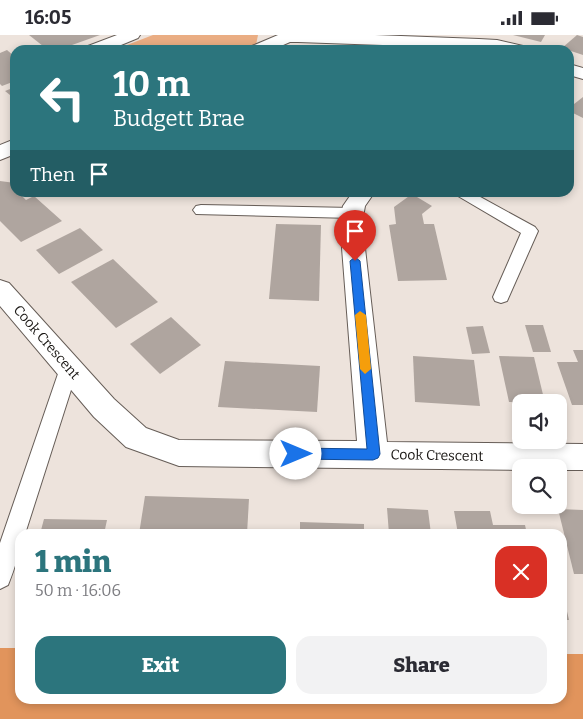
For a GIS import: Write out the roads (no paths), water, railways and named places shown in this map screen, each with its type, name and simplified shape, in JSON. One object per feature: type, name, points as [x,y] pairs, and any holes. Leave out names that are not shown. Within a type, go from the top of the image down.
[{"type":"street","points":[[107,45],[132,35]]},
{"type":"street","points":[[268,45],[286,36],[422,38],[497,45]]},
{"type":"street","points":[[358,203],[373,454]]},
{"type":"street","name":"Cook Crescent","points":[[0,289],[104,408],[136,438],[179,453],[583,457]]},
{"type":"lane","points":[[470,197],[530,231],[501,297]]},
{"type":"lane","points":[[201,210],[358,203]]},
{"type":"lane","points":[[16,529],[69,368]]},
{"type":"lane","points":[[0,577],[15,532]]}]
